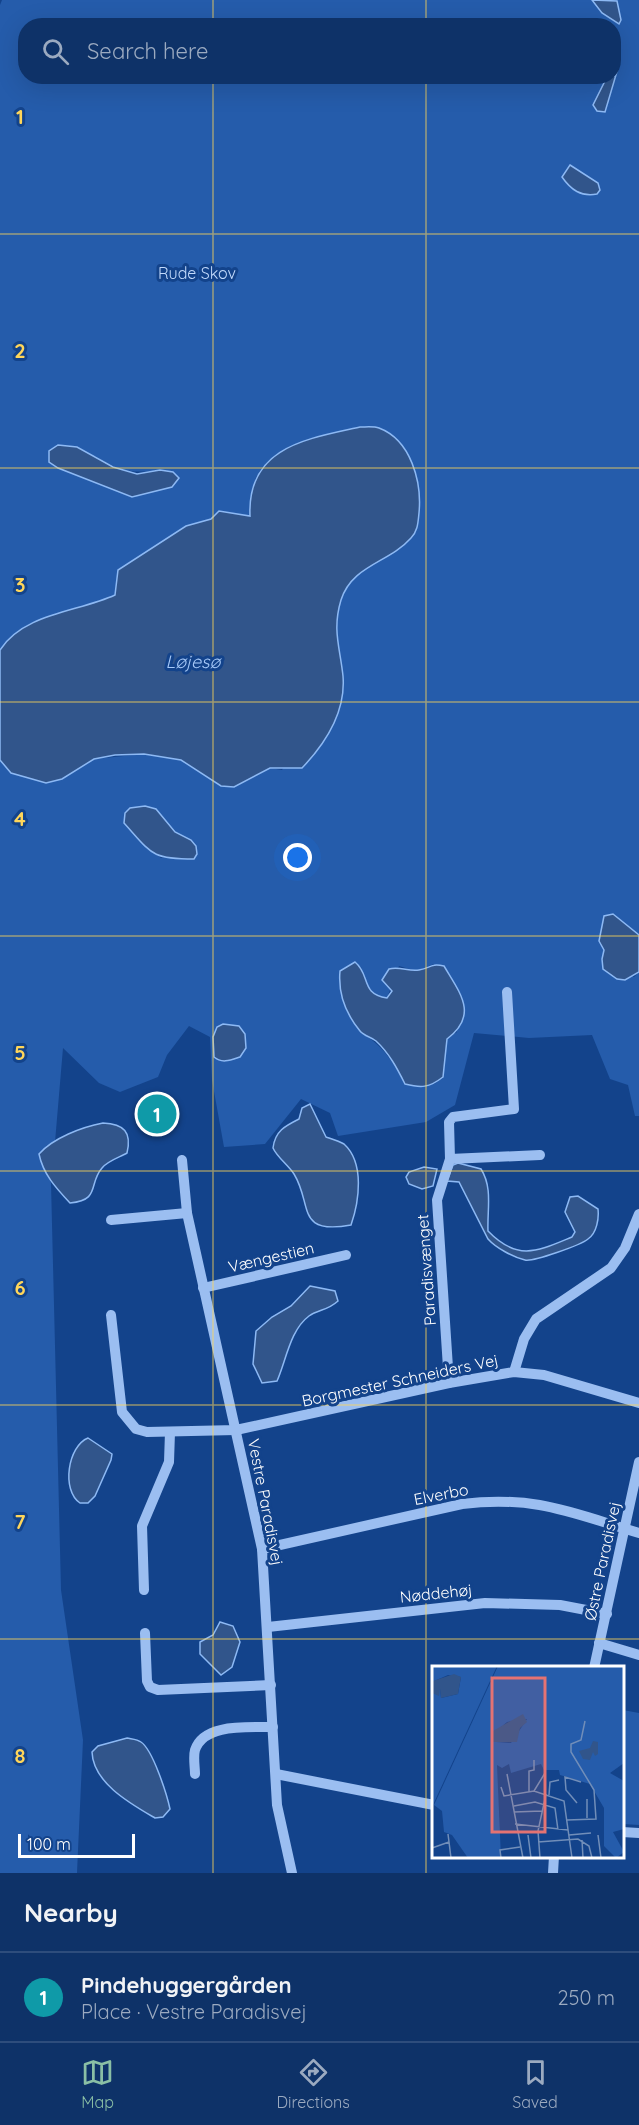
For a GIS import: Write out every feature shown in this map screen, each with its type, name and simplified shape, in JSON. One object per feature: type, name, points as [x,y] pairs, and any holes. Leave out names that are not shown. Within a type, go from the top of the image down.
[{"type":"street","name":"Paradisvænget","points":[[449,1383],[437,1200],[450,1159],[449,1122],[453,1117],[514,1108],[507,992]]},
{"type":"street","points":[[450,1159],[540,1155]]},
{"type":"street","name":"Vestre Paradisvej","points":[[182,1160],[187,1213],[262,1549],[280,1823],[292,1873]]},
{"type":"street","points":[[111,1220],[187,1213]]},
{"type":"street","points":[[514,1372],[524,1339],[536,1319],[611,1268],[625,1248],[639,1214]]},
{"type":"street","name":"Vængestien","points":[[203,1288],[345,1255]]},
{"type":"street","name":"Borgmester Schneiders Vej","points":[[111,1315],[122,1412],[136,1429],[170,1432],[236,1430],[449,1383],[514,1372],[544,1376],[639,1403]]},
{"type":"street","points":[[144,1590],[142,1526],[169,1462],[170,1432]]},
{"type":"street","name":"Østre Paradisvej","points":[[594,1666],[639,1462]]},
{"type":"street","name":"Elverbo","points":[[262,1549],[462,1504],[495,1500],[542,1504],[639,1533]]},
{"type":"street","name":"Nøddehøj","points":[[268,1627],[485,1603],[560,1605],[607,1614]]},
{"type":"street","points":[[145,1633],[147,1681],[150,1687],[158,1690],[271,1685]]},
{"type":"street","points":[[600,1643],[639,1654]]},
{"type":"street","points":[[195,1774],[195,1752],[199,1743],[209,1734],[220,1730],[273,1727]]},
{"type":"street","points":[[276,1774],[432,1805]]},
{"type":"street","points":[[624,1832],[639,1833]]},
{"type":"street","points":[[553,1873],[554,1858]]},
{"type":"green space","name":"Rude Skov","points":[[2,0],[639,0],[639,934],[612,914],[602,959],[634,977],[639,972],[639,1116],[635,1116],[628,1085],[610,1079],[592,1035],[529,1038],[474,1033],[455,1105],[426,1122],[338,1136],[330,1113],[301,1099],[265,1144],[224,1147],[212,1080],[210,1037],[189,1026],[167,1055],[158,1077],[120,1092],[99,1083],[63,1048],[55,1142],[46,1146],[48,1175],[51,1183],[61,1590],[83,1740],[77,1873],[0,1873],[0,760],[11,773],[62,779],[94,759],[144,754],[181,760],[221,786],[234,787],[270,768],[282,770],[343,675],[336,625],[340,601],[345,589],[362,570],[403,546],[416,527],[418,514],[313,438],[286,449],[265,465],[253,486],[251,516],[219,511],[211,519],[186,526],[118,570],[116,595],[19,630],[0,650],[0,5]],"holes":[[[95,456],[126,470],[141,472],[160,470],[132,497],[58,468]],[[156,809],[172,830],[194,845],[197,854],[161,858],[147,848],[124,823]],[[434,964],[457,1032],[447,1039],[443,1078],[434,1084],[405,1084],[387,1055],[361,1033],[361,967],[372,991],[387,998],[399,966],[416,971]]]},
{"type":"green space","points":[[624,1710],[639,1713],[639,1825],[624,1824]]},
{"type":"water","points":[[592,0],[617,1],[621,18],[610,18],[602,13]]},
{"type":"water","points":[[604,84],[613,84],[605,112],[597,111],[593,105]]},
{"type":"water","points":[[570,165],[598,183],[600,190],[597,194],[577,192],[569,186],[562,177]]},
{"type":"water","name":"Løjesø","points":[[360,427],[377,427],[390,434],[407,452],[419,488],[418,523],[413,535],[402,546],[362,572],[346,588],[337,620],[343,676],[341,702],[333,726],[319,748],[302,768],[270,768],[234,787],[221,786],[181,760],[144,754],[115,755],[94,759],[62,779],[46,783],[11,773],[0,760],[0,650],[10,638],[37,621],[115,595],[118,570],[186,526],[211,519],[219,511],[250,516],[252,493],[258,475],[269,461],[284,450],[320,436]]},
{"type":"water","points":[[58,445],[77,447],[113,467],[137,474],[160,470],[173,472],[179,478],[172,487],[132,497],[58,468],[49,462],[49,451]]},
{"type":"water","points":[[145,806],[156,809],[175,832],[191,840],[196,846],[197,854],[194,859],[160,856],[141,842],[124,823],[125,813],[130,808]]},
{"type":"water","points":[[613,914],[639,935],[639,972],[625,980],[617,979],[603,969],[604,950],[599,941],[604,916]]},
{"type":"water","points":[[355,962],[360,967],[373,993],[387,998],[392,991],[382,980],[389,969],[415,970],[433,965],[444,966],[456,985],[464,1004],[464,1012],[457,1030],[447,1039],[443,1077],[425,1086],[405,1084],[385,1051],[376,1041],[360,1031],[344,1003],[340,987],[340,971]]},
{"type":"water","points":[[223,1024],[239,1026],[245,1034],[246,1048],[240,1057],[223,1061],[214,1057],[213,1037],[217,1027]]},
{"type":"water","points":[[310,1104],[326,1137],[344,1144],[355,1161],[358,1172],[358,1194],[351,1225],[321,1226],[313,1221],[294,1174],[273,1148],[278,1133],[299,1119],[302,1108]]},
{"type":"water","points":[[103,1123],[116,1125],[125,1130],[128,1140],[127,1153],[104,1166],[86,1199],[70,1203],[47,1174],[39,1154],[68,1134]]},
{"type":"water","points":[[458,1163],[481,1169],[488,1191],[488,1231],[509,1247],[528,1251],[572,1237],[575,1232],[565,1212],[570,1197],[578,1196],[598,1209],[598,1221],[594,1233],[576,1245],[530,1260],[510,1254],[495,1246],[488,1239],[459,1182],[447,1181],[453,1165]]},
{"type":"water","points":[[424,1167],[437,1169],[433,1186],[422,1189],[409,1184],[406,1177],[409,1172]]},
{"type":"water","points":[[310,1286],[335,1291],[338,1301],[309,1316],[303,1322],[293,1337],[277,1381],[262,1383],[253,1364],[256,1331],[272,1317],[291,1306]]},
{"type":"water","points":[[88,1438],[112,1454],[95,1496],[88,1503],[80,1503],[70,1488],[69,1469],[76,1450]]},
{"type":"water","points":[[220,1622],[233,1626],[240,1642],[232,1667],[221,1675],[200,1654],[200,1642],[213,1635]]},
{"type":"water","points":[[127,1738],[141,1742],[155,1763],[170,1809],[163,1817],[155,1818],[125,1799],[106,1783],[94,1763],[92,1752],[98,1746]]},
{"type":"place","name":"Pindehuggergården","points":[[157,1114]]}]
